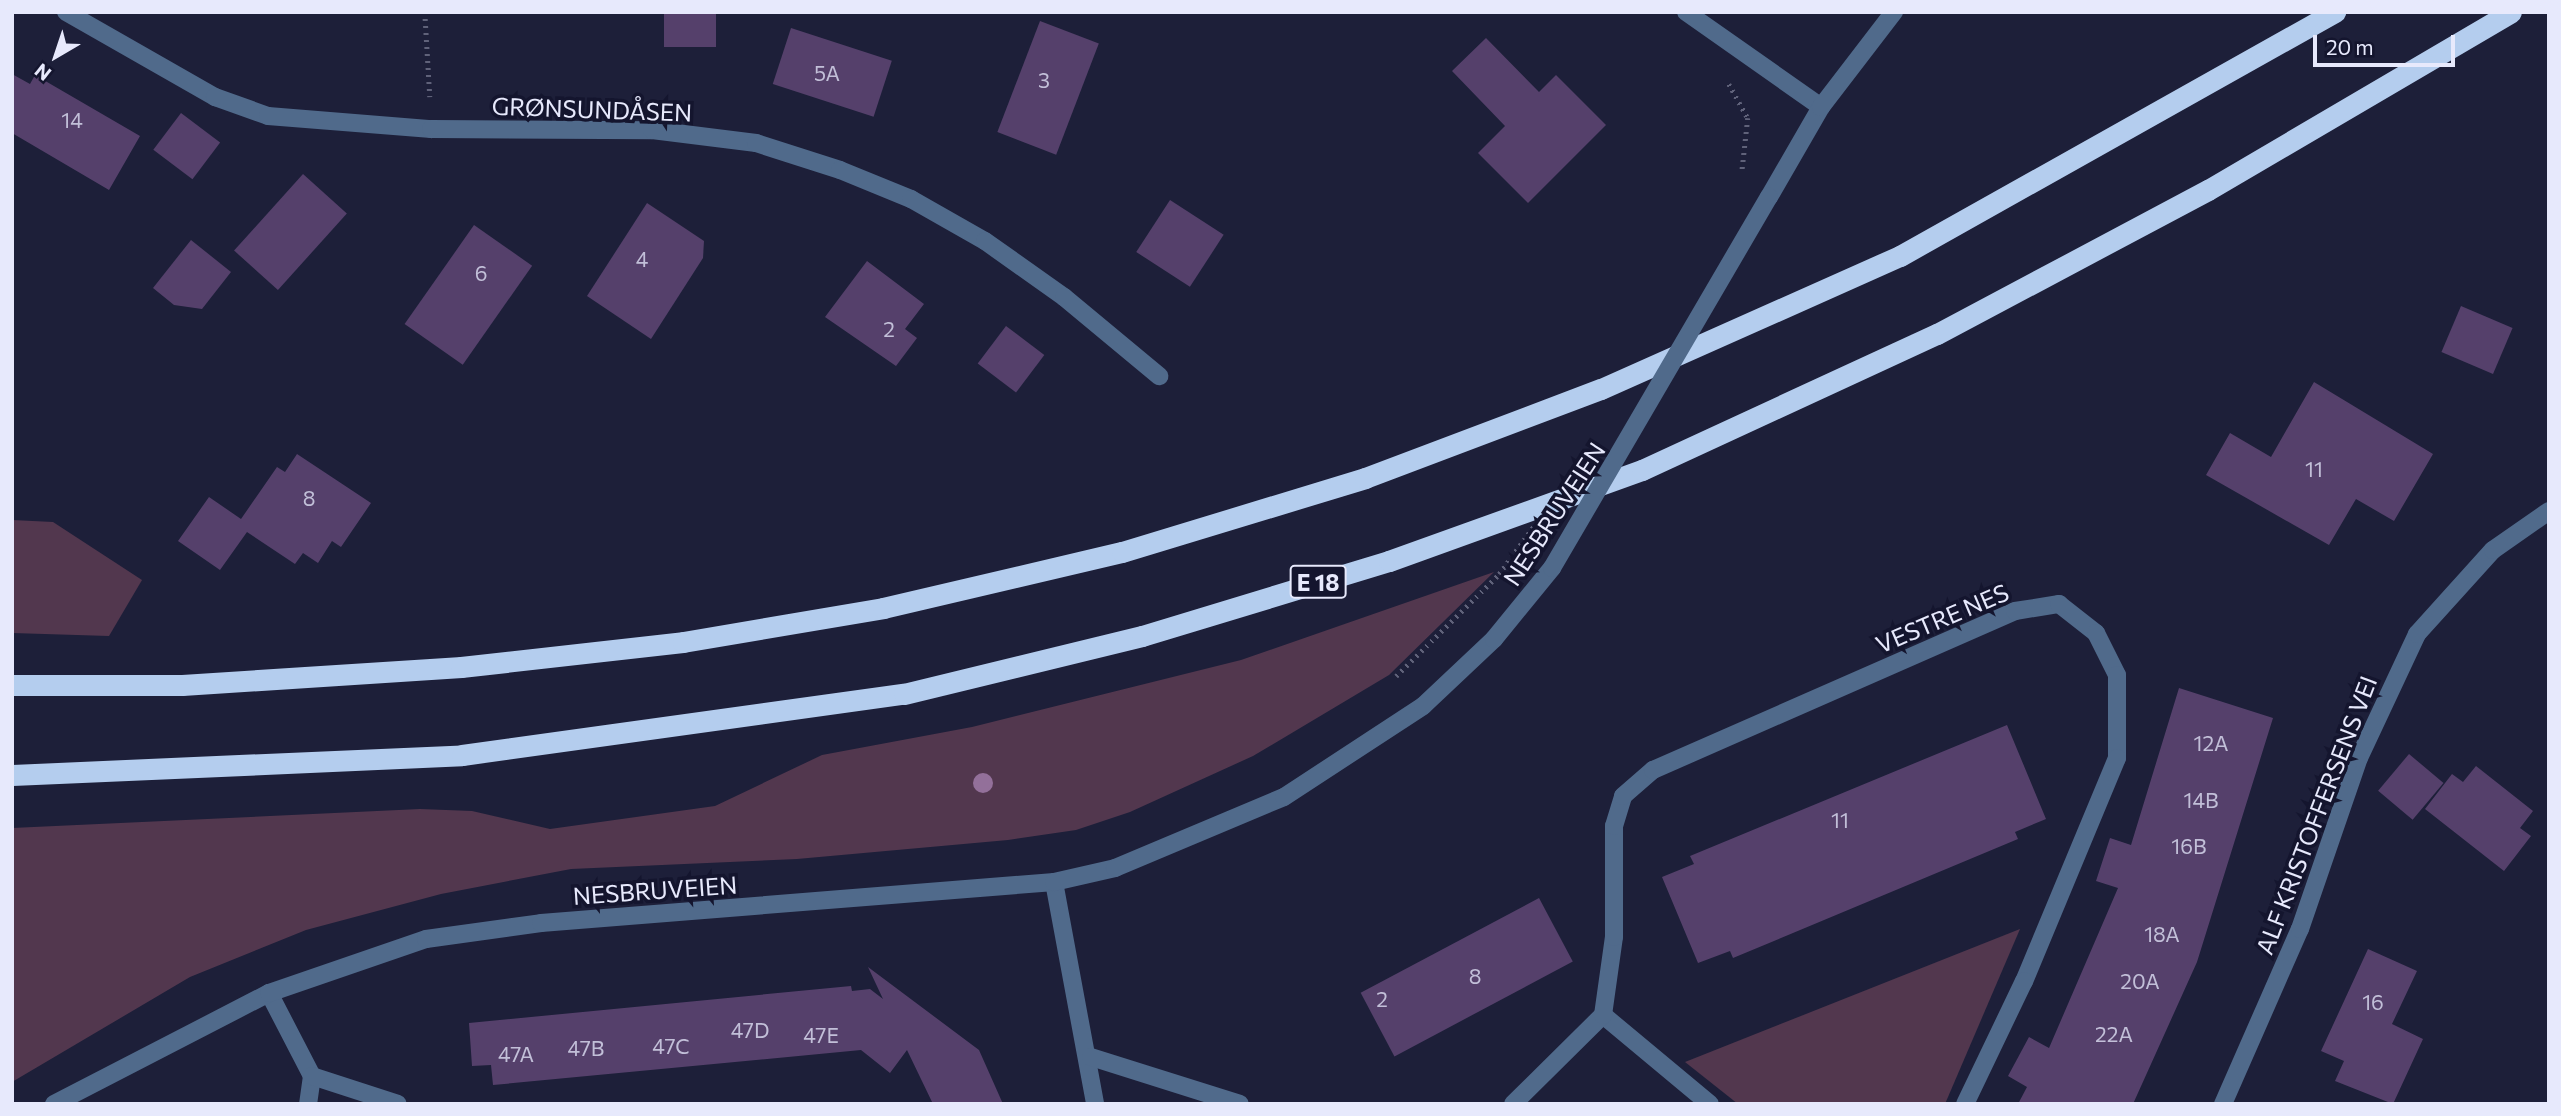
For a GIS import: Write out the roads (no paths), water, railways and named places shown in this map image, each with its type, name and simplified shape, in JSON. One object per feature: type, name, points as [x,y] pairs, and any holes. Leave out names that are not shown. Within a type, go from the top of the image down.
[{"type":"highway","points":[[12,685],[196,684],[461,667],[683,642],[883,608],[1122,552],[1366,478],[1588,394],[1900,257],[2335,12]]},
{"type":"highway","name":"E 18","points":[[12,775],[463,755],[904,694],[1142,635],[1389,561],[1642,470],[1937,334],[2208,190],[2511,12]]},
{"type":"street","name":"GRØNSUNDÅSEN","points":[[66,12],[215,97],[268,116],[431,129],[652,130],[756,143],[840,170],[911,199],[985,241],[1064,297],[1159,376]]},
{"type":"street","points":[[1686,12],[1821,107]]},
{"type":"street","name":"NESBRUVEIEN","points":[[54,1104],[269,993],[399,946],[463,933],[1054,882],[1115,868],[1284,797],[1423,706],[1494,639],[1552,568],[1821,107],[1894,12]]},
{"type":"street","name":"ALF KRISTOFFERSENS VEI","points":[[2223,1104],[2300,929],[2359,758],[2417,634],[2493,550],[2549,511]]},
{"type":"street","name":"VESTRE NES","points":[[1603,1015],[1614,937],[1614,826],[1623,796],[1653,769],[2015,611],[2059,604],[2096,633],[2117,675],[2117,758],[2024,981],[1965,1104]]},
{"type":"street","points":[[1054,882],[1091,1057],[1096,1104]]},
{"type":"street","points":[[269,993],[312,1076],[308,1104]]},
{"type":"street","points":[[1513,1104],[1603,1015],[1710,1104]]},
{"type":"street","points":[[1091,1057],[1240,1104]]},
{"type":"street","points":[[312,1076],[398,1104]]}]
